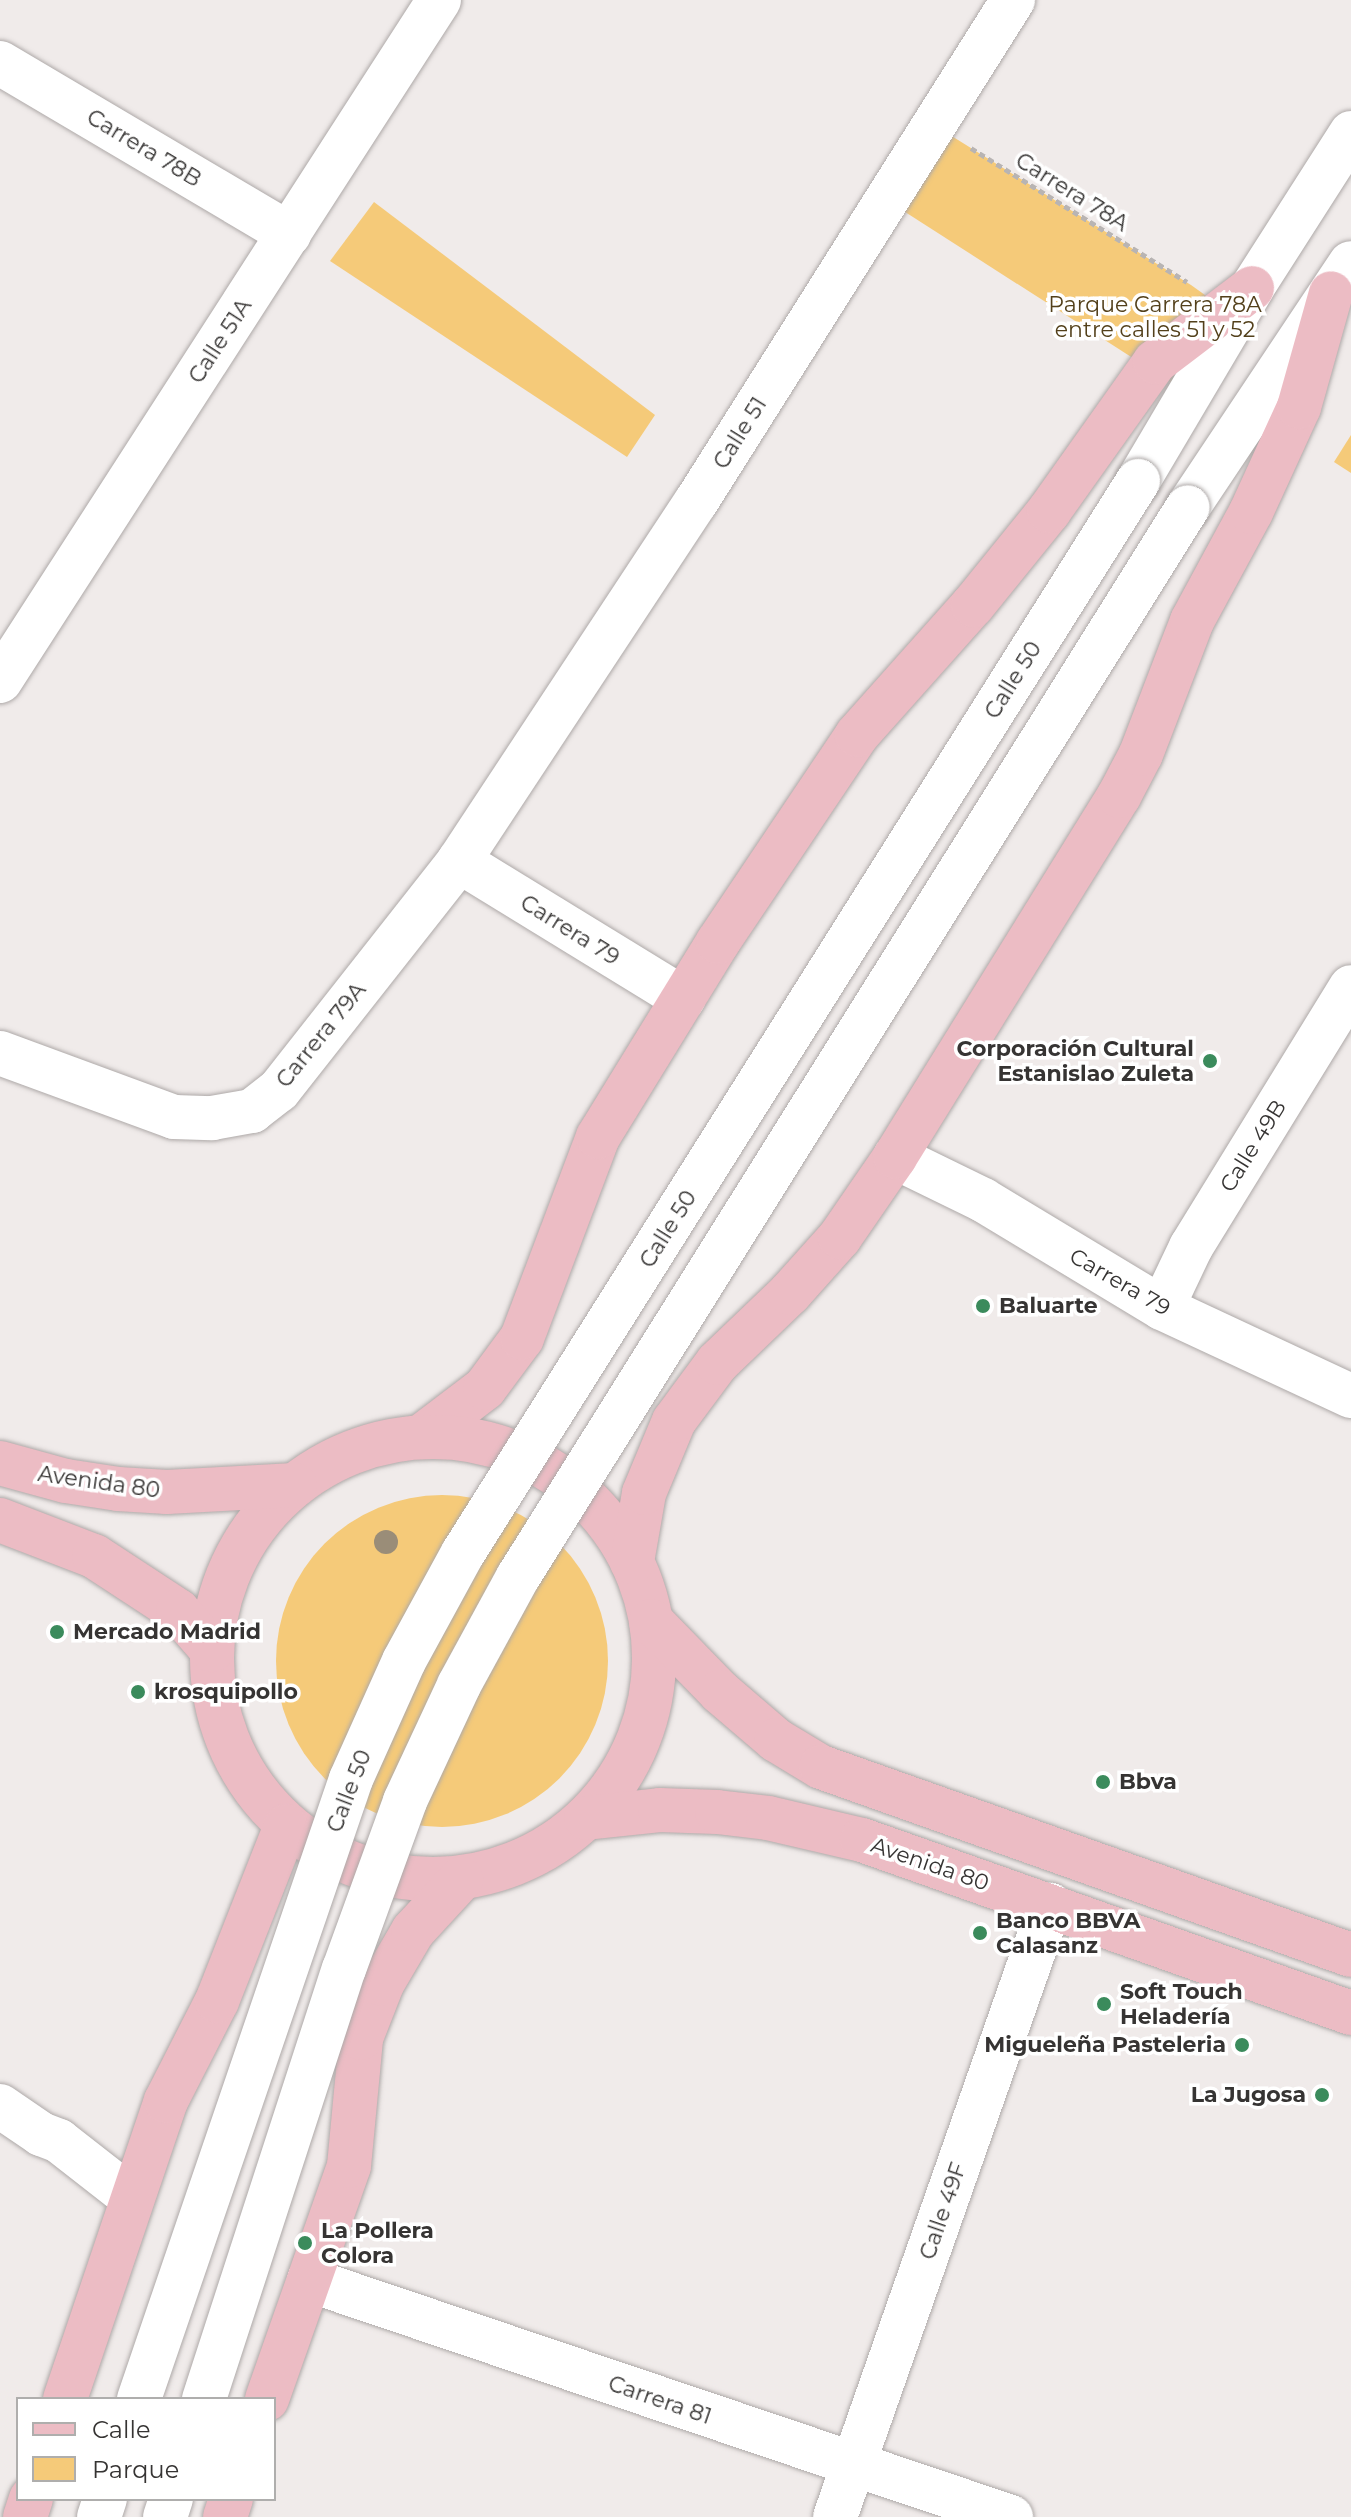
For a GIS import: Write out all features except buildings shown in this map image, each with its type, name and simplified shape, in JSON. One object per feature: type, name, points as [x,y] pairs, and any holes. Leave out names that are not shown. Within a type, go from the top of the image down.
[{"type":"main road","points":[[632,1562],[644,1493],[674,1421],[717,1363],[790,1293],[840,1237],[895,1157],[1119,796],[1141,754],[1192,621],[1251,512],[1299,407],[1341,278]]},
{"type":"main road","points":[[422,1436],[485,1388],[522,1338],[598,1137],[683,998],[857,735],[973,605],[1049,511],[1155,362],[1252,288]]},
{"type":"main road","points":[[422,1436],[465,1438],[493,1445],[546,1467],[581,1493],[610,1525],[632,1562],[651,1621],[653,1675],[643,1727],[620,1776],[586,1818],[549,1848],[521,1861],[461,1879],[398,1879],[338,1860],[286,1826],[254,1789],[229,1746],[215,1699],[212,1650],[223,1588],[252,1531],[295,1485],[334,1460],[362,1449],[422,1436]]},
{"type":"main road","name":"Avenida 80","points":[[0,1463],[66,1481],[118,1489],[167,1492],[295,1485]]},
{"type":"main road","points":[[0,1520],[94,1556],[178,1611],[212,1650]]},
{"type":"main road","points":[[651,1621],[731,1702],[776,1740],[821,1767],[1351,1955]]},
{"type":"main road","name":"Avenida 80","points":[[586,1818],[660,1810],[768,1818],[862,1840],[1351,2013]]},
{"type":"main road","points":[[66,2397],[166,2101],[217,2001],[286,1826]]},
{"type":"main road","points":[[268,2397],[349,2166],[361,2038],[376,1998],[413,1931],[461,1879]]},
{"type":"street","name":"Calle 51A","points":[[0,681],[439,0]]},
{"type":"street","name":"Calle 51","points":[[459,861],[696,502],[937,125],[1013,0]]},
{"type":"street","name":"Carrera 78B","points":[[0,63],[289,234]]},
{"type":"street","name":"Calle 50","points":[[140,2397],[351,1779],[404,1661],[463,1553],[1138,481],[1252,288],[1351,133]]},
{"type":"street","points":[[205,2397],[354,1941],[405,1801],[459,1685],[526,1563],[1188,507],[1341,278]]},
{"type":"street","name":"Carrera 79","points":[[459,861],[683,998]]},
{"type":"street","name":"Carrera 79A","points":[[0,1053],[174,1117],[212,1118],[252,1111],[279,1090],[459,861]]},
{"type":"street","name":"Calle 49B","points":[[1162,1308],[1191,1247],[1351,987]]},
{"type":"street","name":"Carrera 79","points":[[895,1157],[983,1200],[1162,1308],[1351,1396]]},
{"type":"street","name":"Calle 49F","points":[[835,2517],[1050,1905]]},
{"type":"street","points":[[0,2106],[41,2134],[59,2141],[132,2198]]},
{"type":"street","name":"Carrera 81","points":[[309,2280],[1011,2517]]},
{"type":"path","name":"Carrera 78A","points":[[937,125],[1191,285]]},
{"type":"green space","name":"Parque Carrera 78A entre calles 51 y 52","points":[[950,135],[1191,285],[1240,320],[1192,396],[902,210]]},
{"type":"green space","points":[[374,202],[655,415],[627,457],[330,261]]},
{"type":"green space","points":[[1351,435],[1351,473],[1334,462]]},
{"type":"green space","points":[[426,1495],[458,1495],[490,1502],[520,1514],[548,1532],[571,1555],[596,1597],[608,1645],[605,1693],[596,1725],[571,1767],[548,1790],[520,1808],[490,1820],[458,1827],[426,1827],[394,1820],[364,1808],[336,1790],[313,1767],[295,1739],[283,1709],[276,1677],[276,1645],[283,1613],[295,1583],[313,1555],[336,1532],[364,1514],[394,1502]]},
{"type":"place","name":"Corporación Cultural Estanislao Zuleta","points":[[1210,1061]]},
{"type":"place","name":"Baluarte","points":[[983,1306]]},
{"type":"place","name":"Mercado Madrid","points":[[57,1632]]},
{"type":"place","name":"krosquipollo","points":[[138,1692]]},
{"type":"place","name":"Bbva","points":[[1103,1782]]},
{"type":"place","name":"Banco BBVA Calasanz","points":[[980,1933]]},
{"type":"place","name":"Soft Touch Heladería","points":[[1104,2004]]},
{"type":"place","name":"Migueleña Pasteleria","points":[[1242,2045]]},
{"type":"place","name":"La Jugosa","points":[[1322,2095]]},
{"type":"place","name":"La Pollera Colora","points":[[305,2243]]}]
